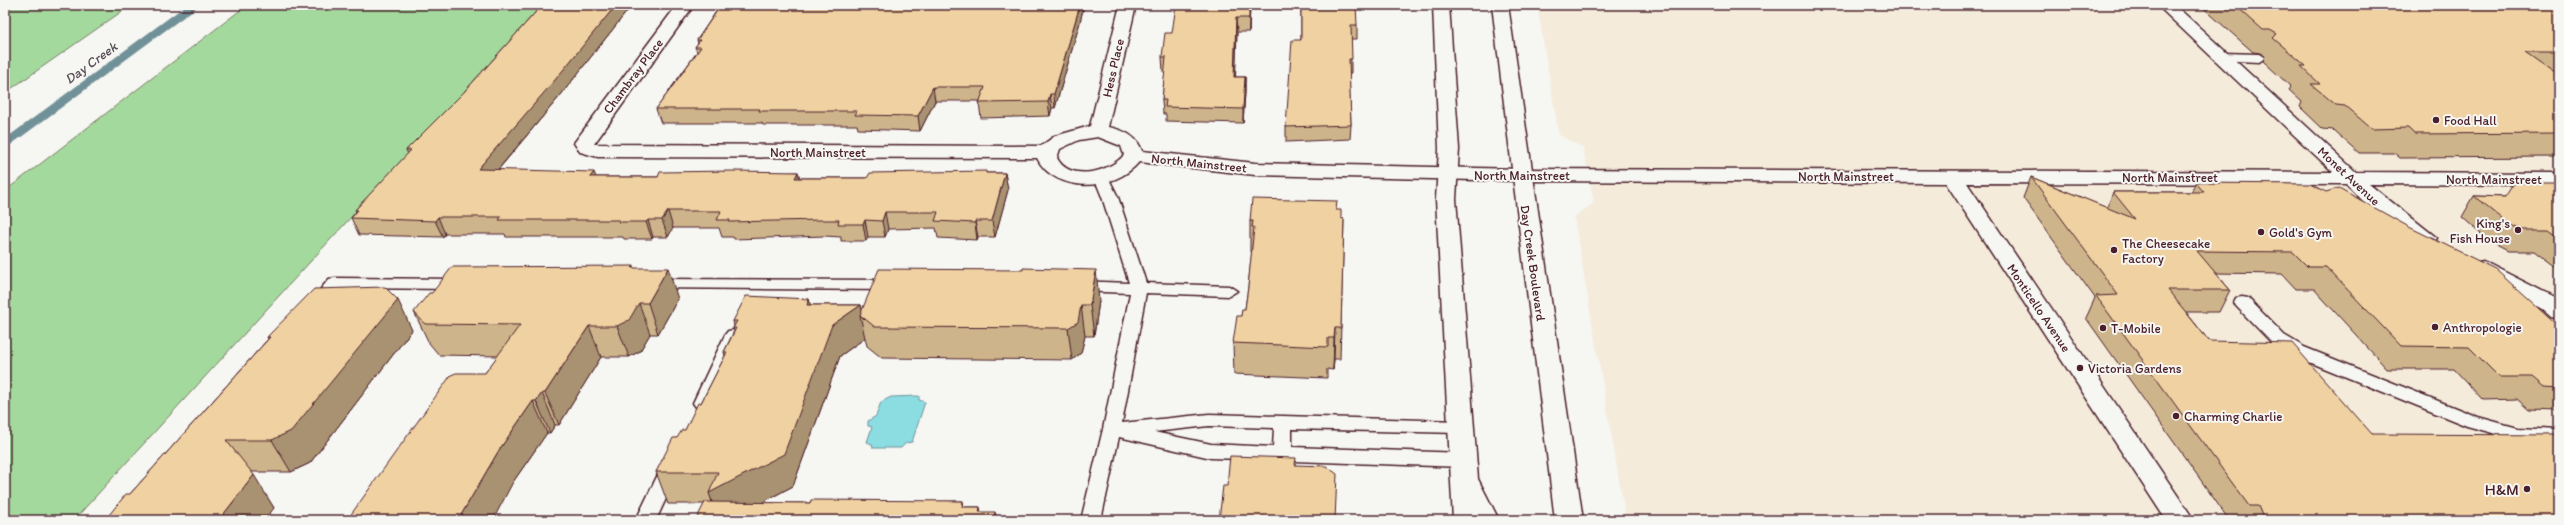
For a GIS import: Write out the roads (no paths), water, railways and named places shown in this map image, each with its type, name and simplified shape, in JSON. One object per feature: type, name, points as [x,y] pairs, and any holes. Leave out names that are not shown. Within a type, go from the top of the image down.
[{"type":"street","name":"Chambray Place","points":[[587,148],[584,143],[686,5]]},
{"type":"street","name":"Hess Place","points":[[1098,131],[1128,5]]},
{"type":"street","points":[[1441,5],[1449,149],[1446,199],[1459,427],[1467,520]]},
{"type":"street","name":"Day Creek Boulevard","points":[[1500,5],[1521,175],[1569,520]]},
{"type":"street","name":"Monet Avenue","points":[[2165,5],[2351,178],[2403,224],[2444,248]]},
{"type":"street","points":[[1098,131],[1123,138],[1130,143],[1134,156],[1123,169],[1101,177],[1079,177],[1060,173],[1052,167],[1048,160],[1048,152],[1053,145],[1062,139],[1098,131]]},
{"type":"street","name":"North Mainstreet","points":[[587,148],[598,151],[1048,152]]},
{"type":"street","name":"North Mainstreet","points":[[1134,156],[1255,169],[1448,174],[2559,179]]},
{"type":"street","name":"Monticello Avenue","points":[[1952,176],[2180,520]]},
{"type":"street","points":[[2463,258],[2550,304],[2559,312]]},
{"type":"street","points":[[1463,467],[1485,520]]},
{"type":"lane","points":[[2221,57],[2259,58]]},
{"type":"lane","points":[[1091,520],[1112,429],[1139,287],[1110,197],[1101,177]]},
{"type":"lane","points":[[305,319],[335,283],[479,284]]},
{"type":"lane","points":[[638,284],[755,292],[909,286]]},
{"type":"lane","points":[[1060,286],[1139,287],[1229,291]]},
{"type":"lane","points":[[2242,302],[2278,339],[2298,351],[2473,422],[2518,434],[2559,436]]},
{"type":"lane","points":[[693,422],[741,321]]},
{"type":"lane","points":[[1112,429],[1209,420],[1459,427]]},
{"type":"lane","points":[[1282,454],[1283,422]]},
{"type":"lane","points":[[1112,429],[1211,451],[1282,454],[1463,467]]},
{"type":"lane","points":[[646,520],[676,457]]},
{"type":"water","points":[[919,396],[919,400],[925,402],[912,442],[906,443],[901,448],[873,448],[872,444],[867,442],[872,427],[868,426],[868,421],[876,416],[881,402],[891,397]]},
{"type":"waterway","name":"Day Creek","points":[[5,144],[193,5]]},
{"type":"place","name":"Food Hall","points":[[2436,120]]},
{"type":"place","name":"King's Fish House","points":[[2518,230]]},
{"type":"place","name":"Gold's Gym","points":[[2261,232]]},
{"type":"place","name":"The Cheesecake Factory","points":[[2114,250]]},
{"type":"place","name":"Anthropologie","points":[[2435,327]]},
{"type":"place","name":"T-Mobile","points":[[2103,328]]},
{"type":"place","name":"Victoria Gardens","points":[[2080,368]]},
{"type":"place","name":"Charming Charlie","points":[[2176,416]]},
{"type":"place","name":"H&M","points":[[2527,489]]}]
